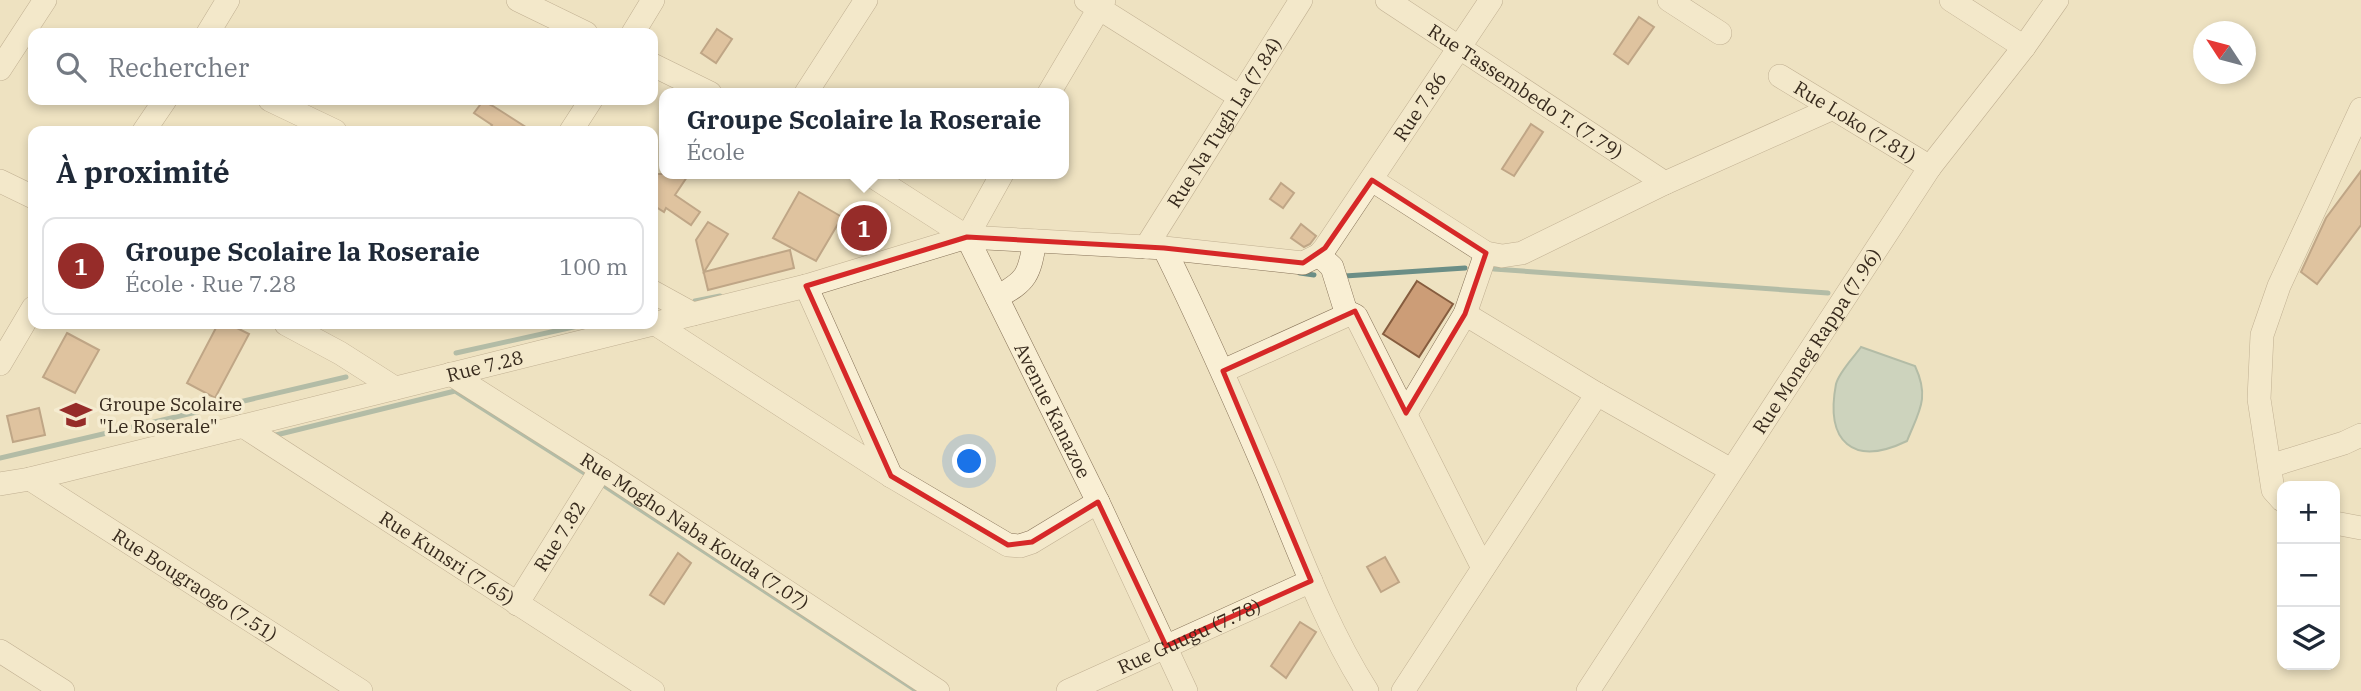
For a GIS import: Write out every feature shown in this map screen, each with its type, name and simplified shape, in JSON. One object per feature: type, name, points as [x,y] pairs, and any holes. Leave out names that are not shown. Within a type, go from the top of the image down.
[{"type":"street","points":[[0,69],[45,0]]},
{"type":"street","points":[[211,28],[228,0]]},
{"type":"street","points":[[518,0],[576,28]]},
{"type":"street","points":[[636,28],[653,0]]},
{"type":"street","points":[[809,88],[866,0]]},
{"type":"street","name":"Rue Na Tugh La (7.84)","points":[[1155,247],[1240,97],[1301,0]]},
{"type":"street","name":"Rue Tassembedo T. (7.79)","points":[[1387,0],[1665,183]]},
{"type":"street","name":"Rue 7.86","points":[[1319,255],[1491,0]]},
{"type":"street","points":[[1669,0],[1720,33]]},
{"type":"street","points":[[1951,0],[2025,47]]},
{"type":"street","name":"Rue Moneg Rappa (7.96)","points":[[1588,691],[1930,167],[2025,47],[2057,0]]},
{"type":"street","points":[[1052,88],[1096,3],[1240,97]]},
{"type":"street","points":[[658,67],[700,88]]},
{"type":"street","name":"Rue Loko (7.81)","points":[[1780,75],[1831,109],[1930,167]]},
{"type":"street","points":[[147,126],[162,105]]},
{"type":"street","points":[[280,105],[325,126]]},
{"type":"street","points":[[574,126],[588,105]]},
{"type":"street","points":[[1372,180],[1486,253],[1502,256],[1522,253],[1665,183],[1831,109]]},
{"type":"street","points":[[2277,494],[2273,490],[2259,399],[2262,335],[2278,286],[2361,109]]},
{"type":"street","points":[[877,179],[967,237],[1155,247],[1303,263],[1319,255],[1332,267],[1347,315]]},
{"type":"street","points":[[967,237],[999,179]]},
{"type":"street","points":[[0,181],[28,195]]},
{"type":"street","name":"Rue 7.28","points":[[658,322],[806,286],[967,237]]},
{"type":"street","name":"Avenue Kanazoe","points":[[967,237],[1098,502],[1186,691]]},
{"type":"street","points":[[997,297],[1018,286],[1031,261],[1035,241]]},
{"type":"street","points":[[1155,247],[1223,371],[1311,581],[1354,671],[1367,691]]},
{"type":"street","points":[[1406,413],[1465,314],[1486,253]]},
{"type":"street","points":[[806,286],[891,476]]},
{"type":"street","points":[[658,295],[693,314]]},
{"type":"street","points":[[1223,371],[1352,314],[1359,320],[1483,568]]},
{"type":"street","points":[[1465,314],[1597,394],[1731,470]]},
{"type":"street","points":[[0,364],[28,316]]},
{"type":"street","points":[[658,326],[891,476],[1001,542],[1013,546],[1032,542],[1098,502]]},
{"type":"street","points":[[295,329],[340,353],[395,388]]},
{"type":"street","name":"Rue 7.28","points":[[0,484],[30,479],[630,329]]},
{"type":"street","name":"Rue Mogho Naba Kouda (7.07)","points":[[451,374],[601,469],[938,691]]},
{"type":"street","points":[[1403,691],[1597,394]]},
{"type":"street","name":"Rue Kunsri (7.65)","points":[[243,426],[650,690]]},
{"type":"street","points":[[2270,466],[2361,435]]},
{"type":"street","name":"Rue 7.82","points":[[517,604],[601,469]]},
{"type":"street","name":"Rue Bougraogo (7.51)","points":[[30,479],[361,691]]},
{"type":"street","points":[[2340,524],[2361,528]]},
{"type":"street","name":"Rue Guugu (7.78)","points":[[1068,691],[1311,581]]},
{"type":"street","points":[[0,651],[63,691]]},
{"type":"highlighted area","points":[[1372,180],[1486,253],[1465,314],[1406,413],[1355,311],[1223,371],[1311,581],[1166,646],[1098,502],[1032,542],[1008,545],[891,476],[806,286],[967,237],[1164,248],[1303,263],[1325,248]]},
{"type":"water","points":[[1861,347],[1915,366],[1922,396],[1919,413],[1907,441],[1872,451],[1858,450],[1847,444],[1839,434],[1835,421],[1836,384]]},
{"type":"building","points":[[1639,17],[1654,27],[1628,64],[1614,54]]},
{"type":"building","points":[[717,29],[732,39],[716,63],[701,53]]},
{"type":"building","points":[[480,105],[491,105],[524,126],[491,126],[474,113]]},
{"type":"building","points":[[1531,124],[1543,132],[1514,176],[1502,169]]},
{"type":"building","points":[[2361,171],[2361,225],[2317,284],[2301,272],[2326,218]]},
{"type":"building","points":[[658,174],[659,179],[686,179],[675,195],[700,212],[691,225],[666,208],[664,212],[658,208]]},
{"type":"building","points":[[1281,183],[1294,193],[1283,208],[1270,199]]},
{"type":"building","points":[[799,192],[842,217],[816,261],[773,238]]},
{"type":"building","points":[[708,222],[728,234],[704,272],[790,250],[794,268],[708,290],[696,240]]},
{"type":"building","points":[[1301,224],[1316,236],[1304,247],[1291,238]]},
{"type":"building","points":[[1417,281],[1453,304],[1419,357],[1383,334]]},
{"type":"building","points":[[215,329],[239,329],[249,334],[215,398],[187,383]]},
{"type":"building","points":[[67,333],[99,350],[75,393],[43,377]]},
{"type":"building","points":[[39,408],[45,435],[13,442],[7,416]]},
{"type":"building","points":[[678,553],[691,563],[664,604],[650,595]]},
{"type":"building","points":[[1385,557],[1399,582],[1381,592],[1367,567]]},
{"type":"building","points":[[1300,622],[1316,632],[1286,678],[1271,666]]},
{"type":"waterway","points":[[1345,276],[1465,268]]},
{"type":"waterway","points":[[1494,269],[1828,293]]},
{"type":"waterway","points":[[1300,273],[1314,275]]},
{"type":"waterway","points":[[695,301],[720,296]]},
{"type":"waterway","points":[[456,353],[564,329]]},
{"type":"waterway","points":[[0,458],[346,377]]},
{"type":"waterway","points":[[272,436],[455,391],[589,476]]},
{"type":"waterway","points":[[600,483],[917,691]]},
{"type":"place","name":"Groupe Scolaire la Roseraie","points":[[864,228]]},
{"type":"place","name":"Groupe Scolaire \"Le Roserale\"","points":[[76,415]]}]
